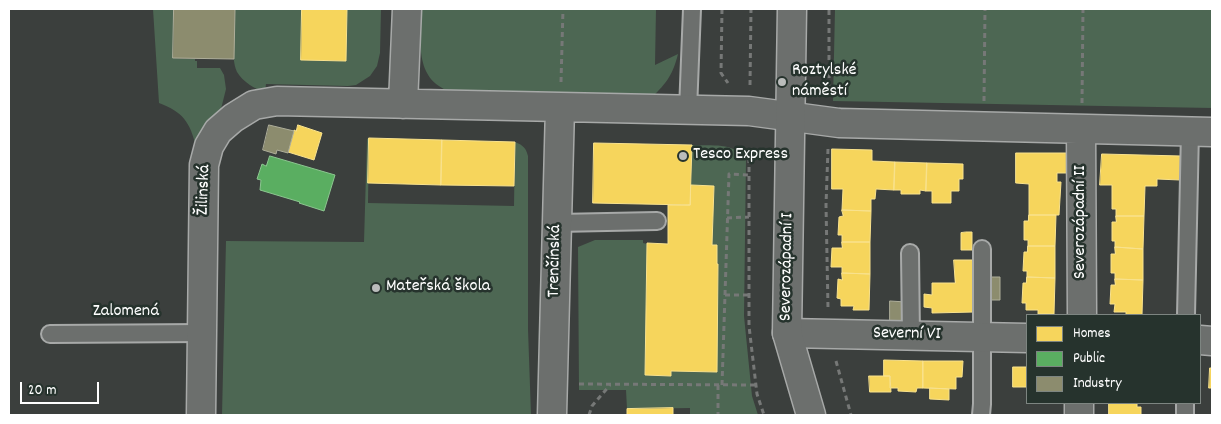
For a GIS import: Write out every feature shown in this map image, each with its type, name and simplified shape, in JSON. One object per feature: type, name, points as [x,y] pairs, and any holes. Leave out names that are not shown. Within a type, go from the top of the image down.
[{"type":"street","points":[[406,9],[403,104],[749,111],[829,122],[1201,132]]},
{"type":"street","points":[[790,116],[792,9]]},
{"type":"street","name":"Žilinská","points":[[201,415],[204,165],[209,146],[218,131],[233,118],[254,106],[277,101],[403,104]]},
{"type":"street","name":"Trenčínská","points":[[552,415],[560,107]]},
{"type":"street","name":"Severozápadní I","points":[[790,116],[787,333],[811,415]]},
{"type":"street","name":"Severozápadní II","points":[[1081,129],[1082,314]]},
{"type":"street","name":"Severní VI","points":[[787,333],[1026,338]]},
{"type":"lane","points":[[688,110],[692,9]]},
{"type":"lane","points":[[1186,314],[1201,132]]},
{"type":"lane","points":[[557,223],[657,221]]},
{"type":"lane","points":[[981,415],[982,249]]},
{"type":"lane","points":[[910,254],[911,336]]},
{"type":"lane","name":"Zalomená","points":[[50,334],[203,333]]},
{"type":"path","points":[[560,107],[563,9]]},
{"type":"path","points":[[722,9],[721,73],[727,82],[732,85]]},
{"type":"path","points":[[750,92],[751,9]]},
{"type":"path","points":[[829,9],[829,122],[826,205],[829,334],[851,415]]},
{"type":"path","points":[[983,127],[985,9]]},
{"type":"path","points":[[1081,129],[1084,9]]},
{"type":"path","points":[[749,149],[749,326],[757,394],[764,415]]},
{"type":"path","points":[[718,415],[725,295],[729,174],[749,175]]},
{"type":"path","points":[[727,218],[749,217]]},
{"type":"path","points":[[725,295],[749,296]]},
{"type":"path","points":[[553,384],[756,385]]},
{"type":"path","points":[[589,415],[592,406],[610,384]]},
{"type":"green space","points":[[153,9],[174,9],[173,58],[195,59],[197,61],[197,68],[220,68],[224,75],[226,89],[221,109],[208,122],[196,147],[188,124],[180,114],[159,103]]},
{"type":"green space","points":[[235,9],[302,9],[301,60],[346,61],[347,9],[381,9],[380,53],[377,66],[370,76],[356,85],[266,84],[265,92],[261,91],[246,82],[237,72],[233,50]]},
{"type":"green space","points":[[421,9],[656,9],[655,65],[678,54],[669,78],[652,97],[455,93],[441,88],[432,80],[426,70],[422,59],[421,47]]},
{"type":"green space","points":[[835,9],[1212,9],[1212,108],[833,101]]},
{"type":"green space","name":"Mateřská škola","points":[[369,138],[368,203],[514,206],[515,142],[525,149],[528,156],[528,329],[531,415],[222,415],[226,241],[364,242],[367,139]]},
{"type":"green space","points":[[692,145],[729,147],[746,159],[744,316],[752,396],[758,415],[690,415],[690,408],[627,409],[626,390],[579,390],[578,247],[595,240],[643,240],[643,243],[647,244],[645,375],[671,376],[671,371],[716,372],[718,265],[712,245],[714,186],[691,185]]},
{"type":"building: Homes","points":[[302,9],[347,9],[346,61],[301,60]]},
{"type":"building: Homes","points":[[298,125],[322,133],[314,160],[288,152],[294,130],[296,131]]},
{"type":"building: Homes","points":[[369,138],[442,140],[441,185],[368,183]]},
{"type":"building: Homes","points":[[442,140],[515,142],[514,186],[441,185]]},
{"type":"building: Homes","points":[[594,143],[692,145],[690,205],[593,203]]},
{"type":"building: Homes","points":[[832,149],[872,150],[872,161],[895,162],[894,190],[876,189],[875,199],[871,199],[871,211],[842,210],[843,189],[832,189]]},
{"type":"building: Homes","points":[[1016,153],[1069,153],[1069,173],[1057,173],[1057,182],[1061,182],[1059,215],[1029,215],[1029,184],[1016,183]]},
{"type":"building: Homes","points":[[1102,154],[1181,156],[1180,180],[1157,179],[1157,186],[1145,186],[1144,216],[1116,216],[1116,209],[1112,209],[1112,185],[1100,185]]},
{"type":"building: Homes","points":[[895,162],[927,163],[926,191],[920,190],[920,194],[901,194],[901,190],[894,190]]},
{"type":"building: Homes","points":[[927,163],[963,164],[963,179],[959,179],[959,191],[951,191],[951,203],[932,203],[932,191],[926,191]]},
{"type":"building: Homes","points":[[691,185],[714,186],[712,245],[717,245],[718,264],[717,372],[671,371],[671,376],[645,375],[647,243],[668,244],[668,205],[690,205]]},
{"type":"building: Homes","points":[[842,210],[871,211],[870,242],[842,242],[842,235],[838,235],[839,217],[843,216]]},
{"type":"building: Homes","points":[[1029,215],[1056,215],[1055,246],[1028,246],[1028,240],[1024,240],[1024,221],[1028,221]]},
{"type":"building: Homes","points":[[1116,216],[1144,216],[1143,249],[1115,247],[1115,241],[1112,241],[1112,222],[1116,222]]},
{"type":"building: Homes","points":[[972,232],[972,250],[961,250],[961,233]]},
{"type":"building: Homes","points":[[842,242],[870,242],[870,274],[842,273],[842,267],[831,267],[832,248],[842,248]]},
{"type":"building: Homes","points":[[1028,246],[1055,246],[1055,278],[1027,277],[1027,271],[1023,271],[1024,252],[1027,252]]},
{"type":"building: Homes","points":[[1115,247],[1143,249],[1143,280],[1115,279],[1115,273],[1111,273],[1111,254],[1115,254]]},
{"type":"building: Homes","points":[[954,260],[975,260],[974,312],[932,313],[932,308],[924,307],[924,294],[932,295],[932,283],[955,283]]},
{"type":"building: Homes","points":[[842,273],[870,274],[869,310],[853,310],[854,306],[841,306],[841,299],[837,298],[838,279],[842,280]]},
{"type":"building: Homes","points":[[1027,277],[1055,278],[1054,314],[1038,314],[1038,310],[1026,310],[1026,303],[1022,303],[1023,283],[1026,283]]},
{"type":"building: Homes","points":[[1115,279],[1143,280],[1142,314],[1114,312],[1115,304],[1110,304],[1111,285],[1115,285]]},
{"type":"building: Homes","points":[[884,360],[923,361],[923,388],[917,388],[916,392],[898,391],[898,388],[890,388],[890,376],[884,376]]},
{"type":"building: Homes","points":[[923,361],[963,361],[962,377],[956,377],[956,389],[923,388]]},
{"type":"building: Homes","points":[[1013,367],[1026,367],[1026,387],[1013,387]]},
{"type":"building: Homes","points":[[1210,368],[1212,368],[1212,388],[1209,388]]},
{"type":"building: Homes","points":[[869,376],[890,376],[891,392],[870,392]]},
{"type":"building: Homes","points":[[930,388],[949,389],[949,400],[930,399]]},
{"type":"building: Homes","points":[[1109,404],[1137,404],[1137,407],[1141,407],[1141,415],[1109,415]]},
{"type":"building: Homes","points":[[673,408],[673,415],[627,415],[627,409]]},
{"type":"building: Public","points":[[270,156],[335,175],[324,211],[260,190],[261,180],[257,179],[262,164],[266,166]]},
{"type":"building: Industry","points":[[174,9],[235,9],[234,59],[173,58]]},
{"type":"building: Industry","points":[[269,125],[294,131],[288,153],[277,150],[276,154],[263,150]]},
{"type":"building: Industry","points":[[987,277],[1000,277],[1000,300],[987,300]]},
{"type":"building: Industry","points":[[890,301],[906,302],[905,325],[890,325]]},
{"type":"place","name":"Roztylské náměstí","points":[[782,82]]},
{"type":"place","name":"Tesco Express","points":[[683,156]]},
{"type":"place","name":"Mateřská škola","points":[[376,288]]}]
